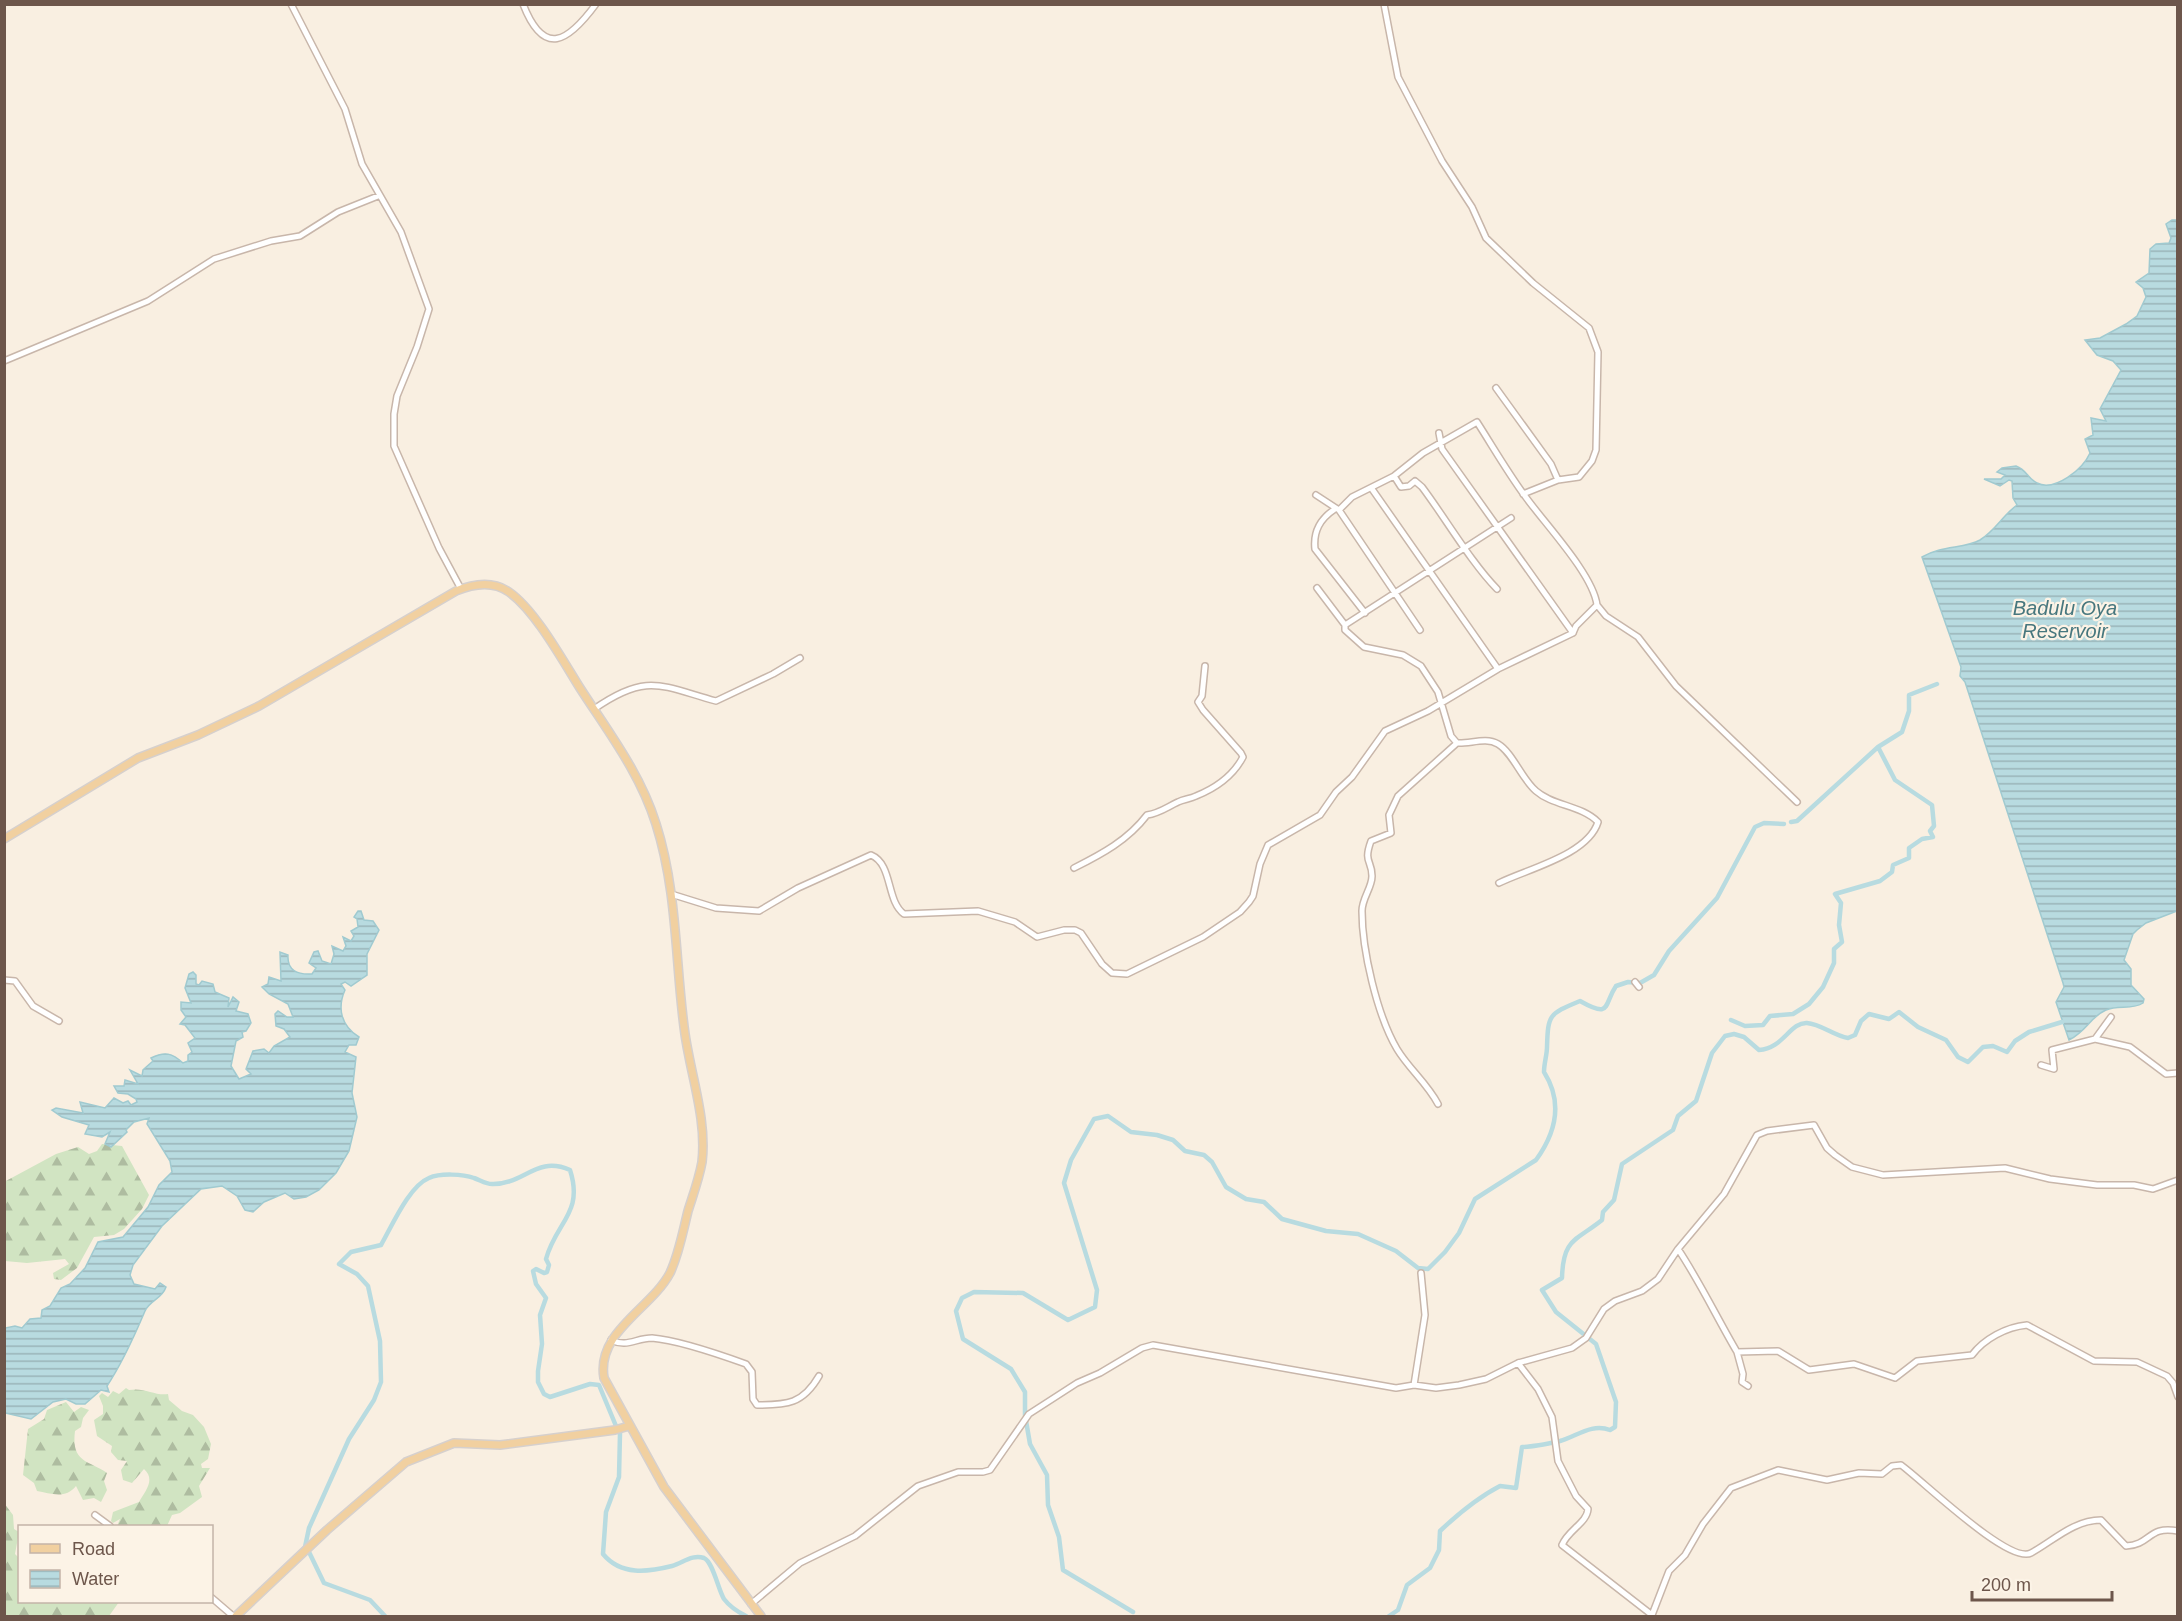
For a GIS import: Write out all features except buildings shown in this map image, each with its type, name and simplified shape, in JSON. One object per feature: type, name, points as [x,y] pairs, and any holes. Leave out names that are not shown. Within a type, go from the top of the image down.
[{"type":"main road","points":[[4,839],[138,758],[198,735],[259,706],[461,589],[480,585],[498,587],[514,596],[540,627],[633,768],[647,798],[663,848],[671,894],[685,1034],[703,1140],[701,1164],[671,1270],[659,1289],[611,1340],[603,1359],[604,1378],[628,1426],[672,1498],[760,1617]]},
{"type":"main road","points":[[234,1617],[319,1537],[406,1462],[454,1443],[500,1445],[628,1426]]},
{"type":"street","points":[[291,4],[345,109],[362,164],[378,196],[401,232],[429,309],[417,347],[397,396],[394,414],[394,446],[418,504],[461,589]]},
{"type":"street","points":[[522,4],[536,33],[553,39],[563,37],[577,28],[596,4]]},
{"type":"street","points":[[1384,4],[1398,77],[1442,161],[1472,207],[1486,238],[1533,283],[1583,321],[1598,352],[1596,450],[1592,461],[1579,477],[1558,480],[1523,494]]},
{"type":"street","points":[[4,362],[148,301],[214,259],[271,241],[300,236],[338,212],[378,196]]},
{"type":"street","points":[[1496,388],[1551,464],[1558,480]]},
{"type":"street","points":[[1365,613],[1315,549],[1314,538],[1325,515],[1352,497],[1394,476],[1423,453],[1477,422],[1523,494],[1581,570],[1596,597],[1597,604],[1606,616],[1638,637],[1676,686],[1797,802]]},
{"type":"street","points":[[1439,433],[1440,443],[1573,633]]},
{"type":"street","points":[[1394,476],[1401,487],[1418,482],[1466,546],[1481,572],[1497,589]]},
{"type":"street","points":[[1372,489],[1498,669]]},
{"type":"street","points":[[1316,495],[1337,509],[1420,630]]},
{"type":"street","points":[[1345,625],[1511,518]]},
{"type":"street","points":[[1317,588],[1345,625],[1345,630],[1364,647],[1403,655],[1421,666],[1438,692],[1451,736],[1457,743]]},
{"type":"street","points":[[671,894],[716,908],[759,911],[798,888],[871,855],[882,864],[897,909],[904,914],[978,911],[1015,922],[1037,937],[1064,930],[1075,930],[1081,933],[1102,964],[1112,973],[1126,974],[1203,938],[1240,912],[1253,896],[1260,864],[1268,845],[1320,815],[1336,792],[1352,777],[1385,731],[1440,703],[1498,669],[1573,633],[1576,626],[1597,604]]},
{"type":"street","points":[[594,709],[626,689],[656,685],[672,687],[716,701],[773,674],[800,658]]},
{"type":"street","points":[[1074,868],[1108,850],[1136,830],[1148,815],[1159,813],[1179,801],[1195,797],[1228,778],[1238,767],[1243,757],[1241,753],[1198,702],[1202,696],[1205,666]]},
{"type":"street","points":[[1438,1104],[1423,1079],[1398,1051],[1381,1014],[1364,941],[1362,909],[1372,875],[1367,856],[1371,841],[1391,832],[1389,815],[1398,796],[1457,743],[1484,741],[1497,743],[1506,751],[1521,777],[1543,797],[1576,809],[1598,822],[1595,832],[1571,850],[1547,864],[1519,872],[1499,883]]},
{"type":"street","points":[[4,980],[15,981],[33,1005],[59,1021]]},
{"type":"street","points":[[2042,1065],[2054,1069],[2052,1050],[2095,1039],[2101,1035],[2111,1017]]},
{"type":"street","points":[[2095,1039],[2130,1047],[2166,1074],[2178,1073]]},
{"type":"street","points":[[751,1604],[800,1563],[855,1536],[918,1486],[958,1472],[990,1470],[1026,1417],[1077,1383],[1100,1373],[1142,1348],[1153,1345],[1396,1388],[1414,1385],[1436,1388],[1486,1378],[1518,1363],[1572,1348],[1586,1338],[1604,1309],[1615,1300],[1642,1291],[1658,1279],[1678,1249],[1716,1205],[1757,1135],[1814,1125],[1827,1148],[1852,1167],[1883,1175],[2005,1168],[2097,1185],[2134,1185],[2153,1189],[2178,1180]]},
{"type":"street","points":[[1678,1249],[1695,1275],[1708,1303],[1737,1352],[1743,1374],[1742,1382],[1748,1386]]},
{"type":"street","points":[[1414,1385],[1425,1315],[1422,1273]]},
{"type":"street","points":[[1737,1352],[1778,1351],[1809,1370],[1854,1364],[1895,1378],[1917,1361],[1972,1355],[1982,1341],[2015,1326],[2027,1325],[2094,1361],[2125,1360],[2147,1366],[2167,1376],[2173,1383],[2178,1397]]},
{"type":"street","points":[[611,1340],[624,1344],[649,1338],[674,1342],[746,1364],[752,1372],[753,1399],[757,1405],[794,1402],[803,1396],[819,1376]]},
{"type":"street","points":[[1518,1363],[1538,1389],[1552,1417],[1557,1461],[1589,1514],[1565,1538],[1562,1545],[1652,1616],[1669,1571],[1685,1555],[1703,1524],[1731,1488],[1778,1470],[1827,1480],[1859,1473],[1882,1474],[1892,1466],[1901,1465],[1983,1532],[2019,1554],[2029,1555],[2071,1528],[2095,1520],[2101,1520],[2126,1546],[2137,1545],[2156,1530],[2178,1531]]},
{"type":"street","points":[[95,1515],[108,1525]]},
{"type":"street","points":[[213,1599],[234,1617]]},
{"type":"green space","points":[[102,1144],[122,1146],[149,1195],[142,1209],[124,1229],[114,1235],[94,1237],[77,1268],[61,1280],[54,1279],[53,1273],[69,1264],[65,1259],[27,1263],[5,1261],[4,1182],[56,1154],[78,1147],[89,1154],[97,1151]]},
{"type":"green space","points":[[126,1388],[168,1394],[169,1400],[182,1411],[193,1415],[204,1427],[211,1444],[208,1459],[201,1464],[202,1468],[210,1468],[199,1486],[202,1497],[180,1513],[172,1515],[167,1525],[117,1525],[120,1519],[113,1523],[111,1521],[113,1512],[139,1502],[149,1481],[144,1469],[132,1483],[123,1480],[121,1470],[127,1461],[118,1460],[111,1452],[112,1446],[97,1436],[94,1420],[103,1414],[99,1396],[102,1393],[108,1397],[113,1391],[119,1394]]},
{"type":"green space","points":[[66,1402],[74,1412],[81,1407],[89,1410],[83,1418],[81,1427],[75,1431],[74,1441],[78,1455],[82,1459],[107,1473],[104,1481],[107,1490],[101,1502],[94,1498],[83,1500],[76,1486],[62,1494],[37,1491],[34,1483],[23,1475],[28,1429],[44,1419],[47,1410]]},
{"type":"green space","points":[[4,1503],[13,1515],[14,1529],[18,1531],[15,1554],[18,1557],[18,1603],[118,1603],[109,1616],[5,1616]]},
{"type":"water","name":"Badulu Oya Reservoir","points":[[2172,220],[2178,220],[2177,911],[2146,923],[2133,934],[2124,960],[2131,969],[2131,985],[2144,999],[2143,1003],[2106,1010],[2069,1040],[2056,1002],[2064,987],[2063,983],[1965,682],[1960,676],[1961,667],[1922,557],[1980,540],[2017,505],[2013,498],[2012,481],[2009,480],[2000,486],[1984,479],[2001,479],[2005,475],[1997,472],[2002,468],[2016,466],[2031,479],[2044,485],[2060,482],[2081,466],[2090,453],[2085,439],[2093,435],[2091,418],[2106,421],[2100,409],[2121,370],[2113,361],[2097,355],[2085,340],[2100,338],[2137,316],[2146,297],[2143,288],[2136,282],[2149,273],[2150,249],[2156,244],[2169,243],[2171,238],[2166,224]]},
{"type":"water","points":[[358,911],[361,911],[364,920],[373,921],[379,930],[367,954],[367,975],[351,986],[345,982],[341,984],[345,990],[341,1003],[342,1016],[348,1028],[359,1037],[356,1045],[349,1045],[345,1052],[356,1057],[352,1093],[357,1117],[349,1151],[336,1173],[319,1190],[306,1197],[294,1199],[285,1193],[264,1202],[253,1212],[245,1210],[237,1196],[222,1186],[201,1189],[162,1226],[133,1265],[130,1275],[134,1284],[155,1289],[160,1283],[166,1287],[145,1311],[123,1359],[107,1386],[109,1392],[101,1390],[85,1404],[76,1404],[66,1399],[53,1402],[31,1419],[5,1413],[5,1328],[15,1326],[22,1328],[30,1319],[41,1318],[42,1310],[50,1306],[61,1288],[70,1284],[85,1268],[98,1242],[123,1237],[148,1207],[159,1185],[172,1172],[170,1161],[147,1124],[149,1118],[134,1122],[111,1147],[105,1144],[110,1132],[102,1137],[85,1134],[89,1125],[62,1117],[52,1110],[56,1108],[83,1113],[80,1102],[105,1108],[114,1098],[123,1103],[128,1101],[131,1105],[137,1102],[136,1099],[128,1094],[118,1093],[114,1086],[124,1086],[125,1080],[138,1084],[130,1070],[142,1076],[143,1070],[153,1061],[151,1058],[160,1054],[172,1055],[183,1063],[188,1061],[188,1055],[192,1052],[188,1043],[195,1038],[185,1025],[180,1024],[186,1017],[181,1010],[181,1002],[191,1003],[185,988],[189,974],[193,972],[196,975],[196,984],[199,985],[202,981],[213,984],[215,992],[229,998],[228,1007],[233,997],[239,1002],[236,1011],[248,1014],[251,1023],[246,1031],[242,1032],[243,1037],[236,1041],[231,1066],[239,1079],[251,1074],[246,1069],[253,1051],[264,1049],[269,1053],[274,1046],[290,1037],[284,1029],[276,1026],[275,1014],[278,1011],[287,1017],[293,1017],[288,1004],[269,994],[262,987],[268,984],[269,977],[281,981],[280,952],[288,955],[291,968],[302,974],[312,974],[316,968],[309,963],[314,952],[318,951],[322,961],[331,964],[334,954],[332,946],[343,951],[346,946],[343,937],[351,941],[354,936],[351,931],[358,927],[357,919],[354,917]]},
{"type":"waterway","points":[[1791,822],[1797,821],[1878,747],[1902,732],[1909,711],[1909,695],[1937,684]]},
{"type":"waterway","points":[[1731,1020],[1745,1026],[1763,1025],[1770,1016],[1793,1014],[1809,1004],[1823,987],[1834,963],[1834,949],[1842,942],[1839,925],[1841,903],[1835,894],[1880,881],[1892,872],[1893,865],[1909,858],[1909,848],[1922,839],[1933,837],[1930,831],[1934,826],[1932,805],[1895,780],[1878,747]]},
{"type":"waterway","points":[[1133,1612],[1063,1570],[1059,1537],[1048,1505],[1047,1475],[1030,1444],[1025,1415],[1025,1392],[1011,1369],[963,1339],[956,1311],[962,1298],[974,1292],[1023,1293],[1068,1320],[1095,1307],[1097,1290],[1064,1183],[1071,1160],[1094,1119],[1108,1116],[1131,1132],[1157,1135],[1173,1140],[1185,1151],[1204,1155],[1212,1162],[1226,1187],[1246,1199],[1264,1202],[1282,1219],[1326,1231],[1358,1234],[1396,1251],[1418,1268],[1428,1269],[1459,1233],[1475,1199],[1536,1160],[1549,1138],[1553,1127],[1555,1105],[1554,1094],[1544,1072],[1548,1028],[1552,1016],[1580,1001],[1602,1009],[1616,986],[1628,982],[1640,983],[1654,975],[1669,951],[1717,898],[1755,827],[1764,823],[1784,824]]},
{"type":"waterway","points":[[1389,1616],[1398,1610],[1407,1585],[1430,1568],[1439,1550],[1440,1531],[1468,1507],[1500,1486],[1516,1488],[1522,1447],[1560,1441],[1591,1429],[1610,1430],[1615,1427],[1616,1402],[1596,1344],[1556,1312],[1542,1290],[1562,1278],[1565,1255],[1573,1242],[1602,1220],[1603,1212],[1614,1200],[1622,1164],[1673,1130],[1678,1116],[1696,1101],[1712,1053],[1725,1036],[1734,1034],[1744,1037],[1759,1050],[1767,1049],[1796,1027],[1807,1023],[1848,1038],[1855,1035],[1861,1021],[1869,1014],[1889,1019],[1899,1012],[1918,1027],[1946,1040],[1958,1057],[1968,1062],[1983,1047],[1993,1046],[2007,1052],[2015,1041],[2029,1032],[2062,1022]]},
{"type":"waterway","points":[[305,1547],[309,1528],[349,1439],[374,1400],[381,1382],[380,1341],[368,1286],[357,1274],[339,1264],[351,1252],[381,1245],[408,1198],[422,1182],[429,1178],[439,1175],[458,1175],[492,1184],[513,1180],[548,1166],[570,1170],[574,1197],[571,1207],[550,1246],[546,1259],[549,1265],[547,1272],[536,1269],[533,1271],[536,1284],[546,1298],[540,1315],[542,1344],[538,1382],[544,1394],[550,1397],[590,1384],[599,1385],[616,1426]]},
{"type":"waterway","points":[[620,1433],[619,1477],[606,1512],[603,1554],[618,1566],[644,1571],[676,1565],[692,1558],[704,1558],[710,1565],[724,1599],[746,1616]]},
{"type":"waterway","points":[[309,1552],[324,1583],[370,1600],[385,1616]]}]
